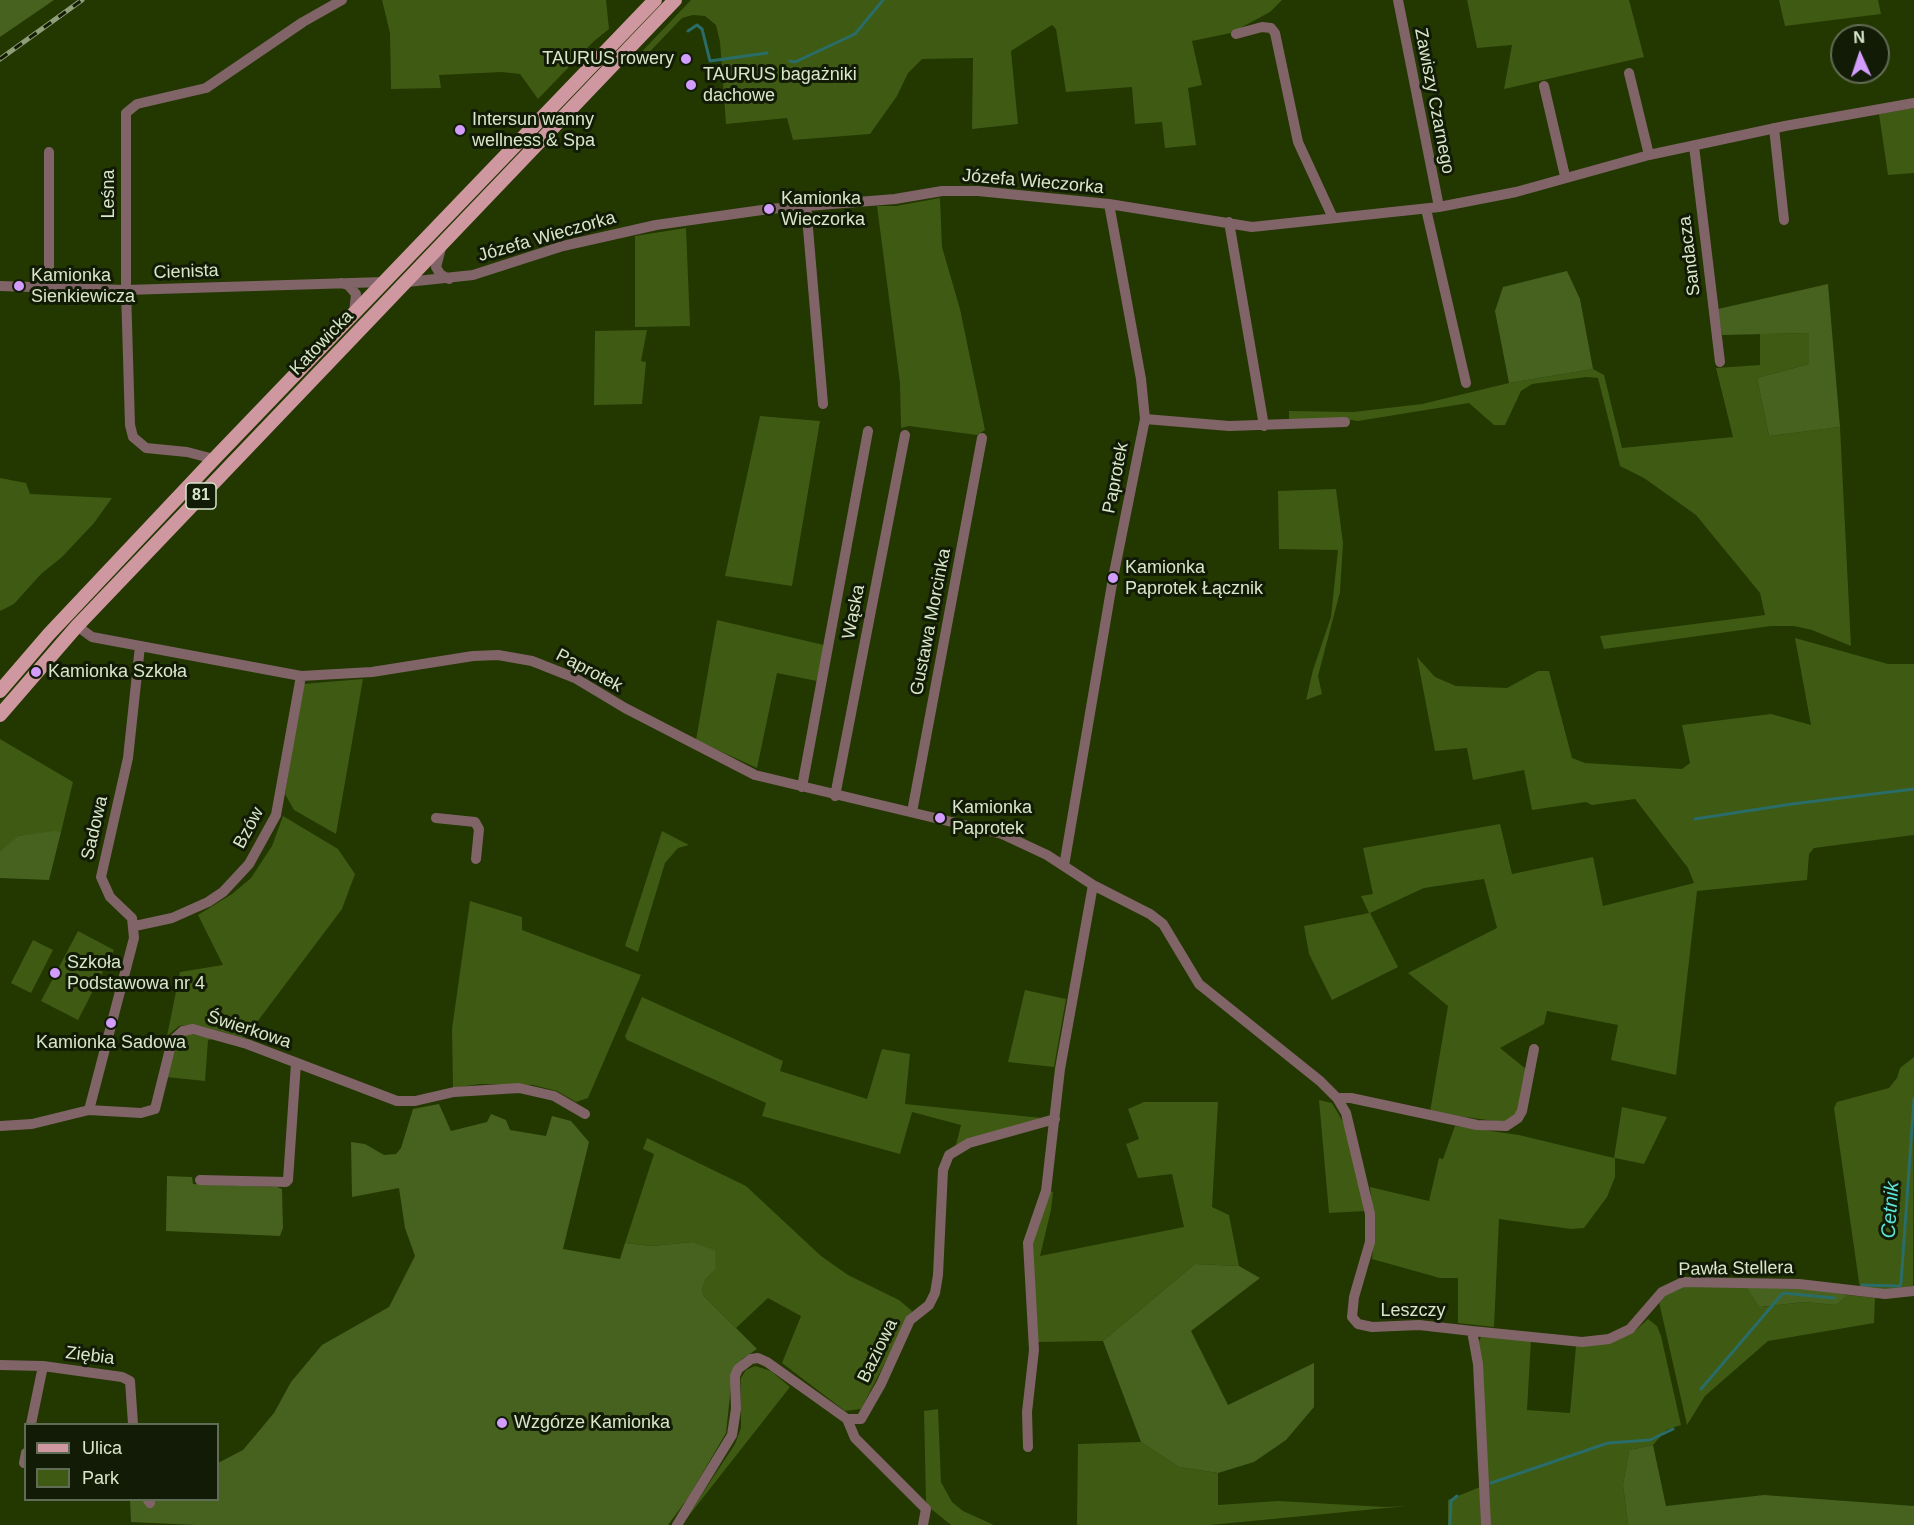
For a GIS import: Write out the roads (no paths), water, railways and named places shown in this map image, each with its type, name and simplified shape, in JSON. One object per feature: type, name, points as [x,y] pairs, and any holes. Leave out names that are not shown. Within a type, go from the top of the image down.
[{"type":"main road","name":"Katowicka","points":[[0,691],[56,626],[214,459],[655,0]]},
{"type":"main road","name":"Katowicka","points":[[0,715],[77,626],[675,0]]},
{"type":"street","name":"Leśna","points":[[214,459],[187,452],[146,448],[133,437],[130,426],[126,290],[126,113],[137,104],[206,88],[290,31],[342,0]]},
{"type":"street","name":"Zawiszy Czarnego","points":[[1398,0],[1439,207]]},
{"type":"street","points":[[1236,34],[1262,27],[1271,28],[1275,33],[1298,142],[1333,218]]},
{"type":"street","points":[[1629,74],[1649,155]]},
{"type":"street","points":[[1544,86],[1564,177],[1649,155],[1774,128],[1914,103]]},
{"type":"street","points":[[1774,128],[1784,220]]},
{"type":"street","name":"Sandacza","points":[[1694,146],[1719,362]]},
{"type":"street","points":[[49,152],[49,287]]},
{"type":"street","name":"Józefa Wieczorka","points":[[407,282],[473,275],[563,246],[656,225],[806,205],[886,200],[942,191],[978,191],[1109,204],[1252,227],[1439,207],[1516,192],[1564,177]]},
{"type":"street","name":"Paprotek","points":[[1064,866],[1113,578],[1145,419],[1141,379],[1109,204]]},
{"type":"street","points":[[806,205],[823,404]]},
{"type":"street","points":[[1426,209],[1467,383]]},
{"type":"street","points":[[1228,222],[1264,426]]},
{"type":"street","points":[[444,243],[436,259],[436,267],[440,274],[450,279]]},
{"type":"street","points":[[338,282],[348,285],[356,294],[353,315]]},
{"type":"street","name":"Cienista","points":[[0,286],[126,290],[384,282]]},
{"type":"street","points":[[1145,419],[1229,426],[1345,422]]},
{"type":"street","points":[[802,788],[868,431]]},
{"type":"street","name":"Wąska","points":[[835,796],[905,435]]},
{"type":"street","name":"Gustawa Morcinka","points":[[912,812],[982,438]]},
{"type":"street","name":"Paprotek","points":[[77,626],[92,637],[302,676],[372,672],[473,656],[498,655],[532,661],[575,678],[625,708],[755,775],[835,796],[1002,834],[1150,914]]},
{"type":"street","name":"Sadowa","points":[[135,926],[132,918],[110,897],[101,877],[128,758],[140,646]]},
{"type":"street","name":"Bzów","points":[[135,926],[172,918],[208,902],[223,892],[249,864],[276,815],[302,676]]},
{"type":"street","points":[[436,818],[475,822],[479,829],[476,859]]},
{"type":"street","points":[[1028,1447],[1027,1412],[1034,1350],[1034,1312],[1027,1251],[1030,1233],[1046,1191],[1062,1058],[1093,885]]},
{"type":"street","name":"Leszczy","points":[[1150,914],[1163,924],[1199,984],[1293,1058],[1337,1098],[1350,1127],[1370,1214],[1370,1242],[1354,1297],[1352,1317],[1358,1323],[1372,1327],[1419,1325],[1472,1331]]},
{"type":"street","points":[[89,1110],[134,938],[135,926]]},
{"type":"street","name":"Świerkowa","points":[[0,1126],[32,1124],[89,1110],[141,1113],[155,1109],[172,1041],[183,1030],[193,1029],[247,1044],[397,1101],[415,1101],[454,1092],[519,1088],[554,1096],[585,1114]]},
{"type":"street","points":[[1337,1098],[1351,1098],[1477,1125],[1506,1126],[1518,1118],[1522,1111],[1534,1049]]},
{"type":"street","name":"Świerkowa","points":[[200,1180],[286,1182],[291,1173],[296,1063]]},
{"type":"street","name":"Baziowa","points":[[847,1419],[861,1419],[881,1384],[910,1320],[929,1305],[935,1293],[939,1275],[943,1170],[950,1155],[969,1143],[1055,1119]]},
{"type":"street","name":"Pawła Stellera","points":[[1472,1331],[1582,1342],[1609,1339],[1630,1329],[1662,1292],[1683,1282],[1799,1284],[1885,1294],[1914,1291]]},
{"type":"street","points":[[1472,1331],[1478,1364],[1486,1525]]},
{"type":"street","points":[[677,1525],[732,1435],[736,1409],[735,1376],[744,1363],[758,1358],[847,1419],[855,1438],[926,1509],[923,1525]]},
{"type":"street","name":"Ziębia","points":[[0,1365],[43,1366],[122,1377],[130,1381],[133,1423]]},
{"type":"street","points":[[31,1423],[43,1366]]},
{"type":"waterway","points":[[790,61],[795,62],[855,34],[883,0]]},
{"type":"waterway","points":[[688,31],[697,25],[702,29],[710,61],[767,53]]},
{"type":"waterway","points":[[1695,819],[1914,789]]},
{"type":"waterway","name":"Cetnik","points":[[1862,1285],[1900,1286],[1901,1283],[1914,1099]]},
{"type":"waterway","name":"Cetnik","points":[[1701,1389],[1783,1293],[1834,1298]]},
{"type":"waterway","name":"Cetnik","points":[[1491,1483],[1608,1443],[1650,1440],[1673,1429]]},
{"type":"waterway","name":"Cetnik","points":[[1450,1525],[1451,1501],[1457,1496]]},
{"type":"railway","points":[[0,59],[82,0]]},
{"type":"place","name":"TAURUS rowery","points":[[686,59]]},
{"type":"place","name":"TAURUS bagażniki dachowe","points":[[691,85]]},
{"type":"place","name":"Intersun wanny wellness & Spa","points":[[460,130]]},
{"type":"place","name":"Kamionka Wieczorka","points":[[769,209]]},
{"type":"place","name":"Kamionka Sienkiewicza","points":[[19,286]]},
{"type":"place","name":"Kamionka Paprotek Łącznik","points":[[1113,578]]},
{"type":"place","name":"Kamionka Szkoła","points":[[36,672]]},
{"type":"place","name":"Kamionka Paprotek","points":[[940,818]]},
{"type":"place","name":"Szkoła Podstawowa nr 4","points":[[55,973]]},
{"type":"place","name":"Kamionka Sadowa","points":[[111,1023]]},
{"type":"place","name":"Wzgórze Kamionka","points":[[502,1423]]}]
